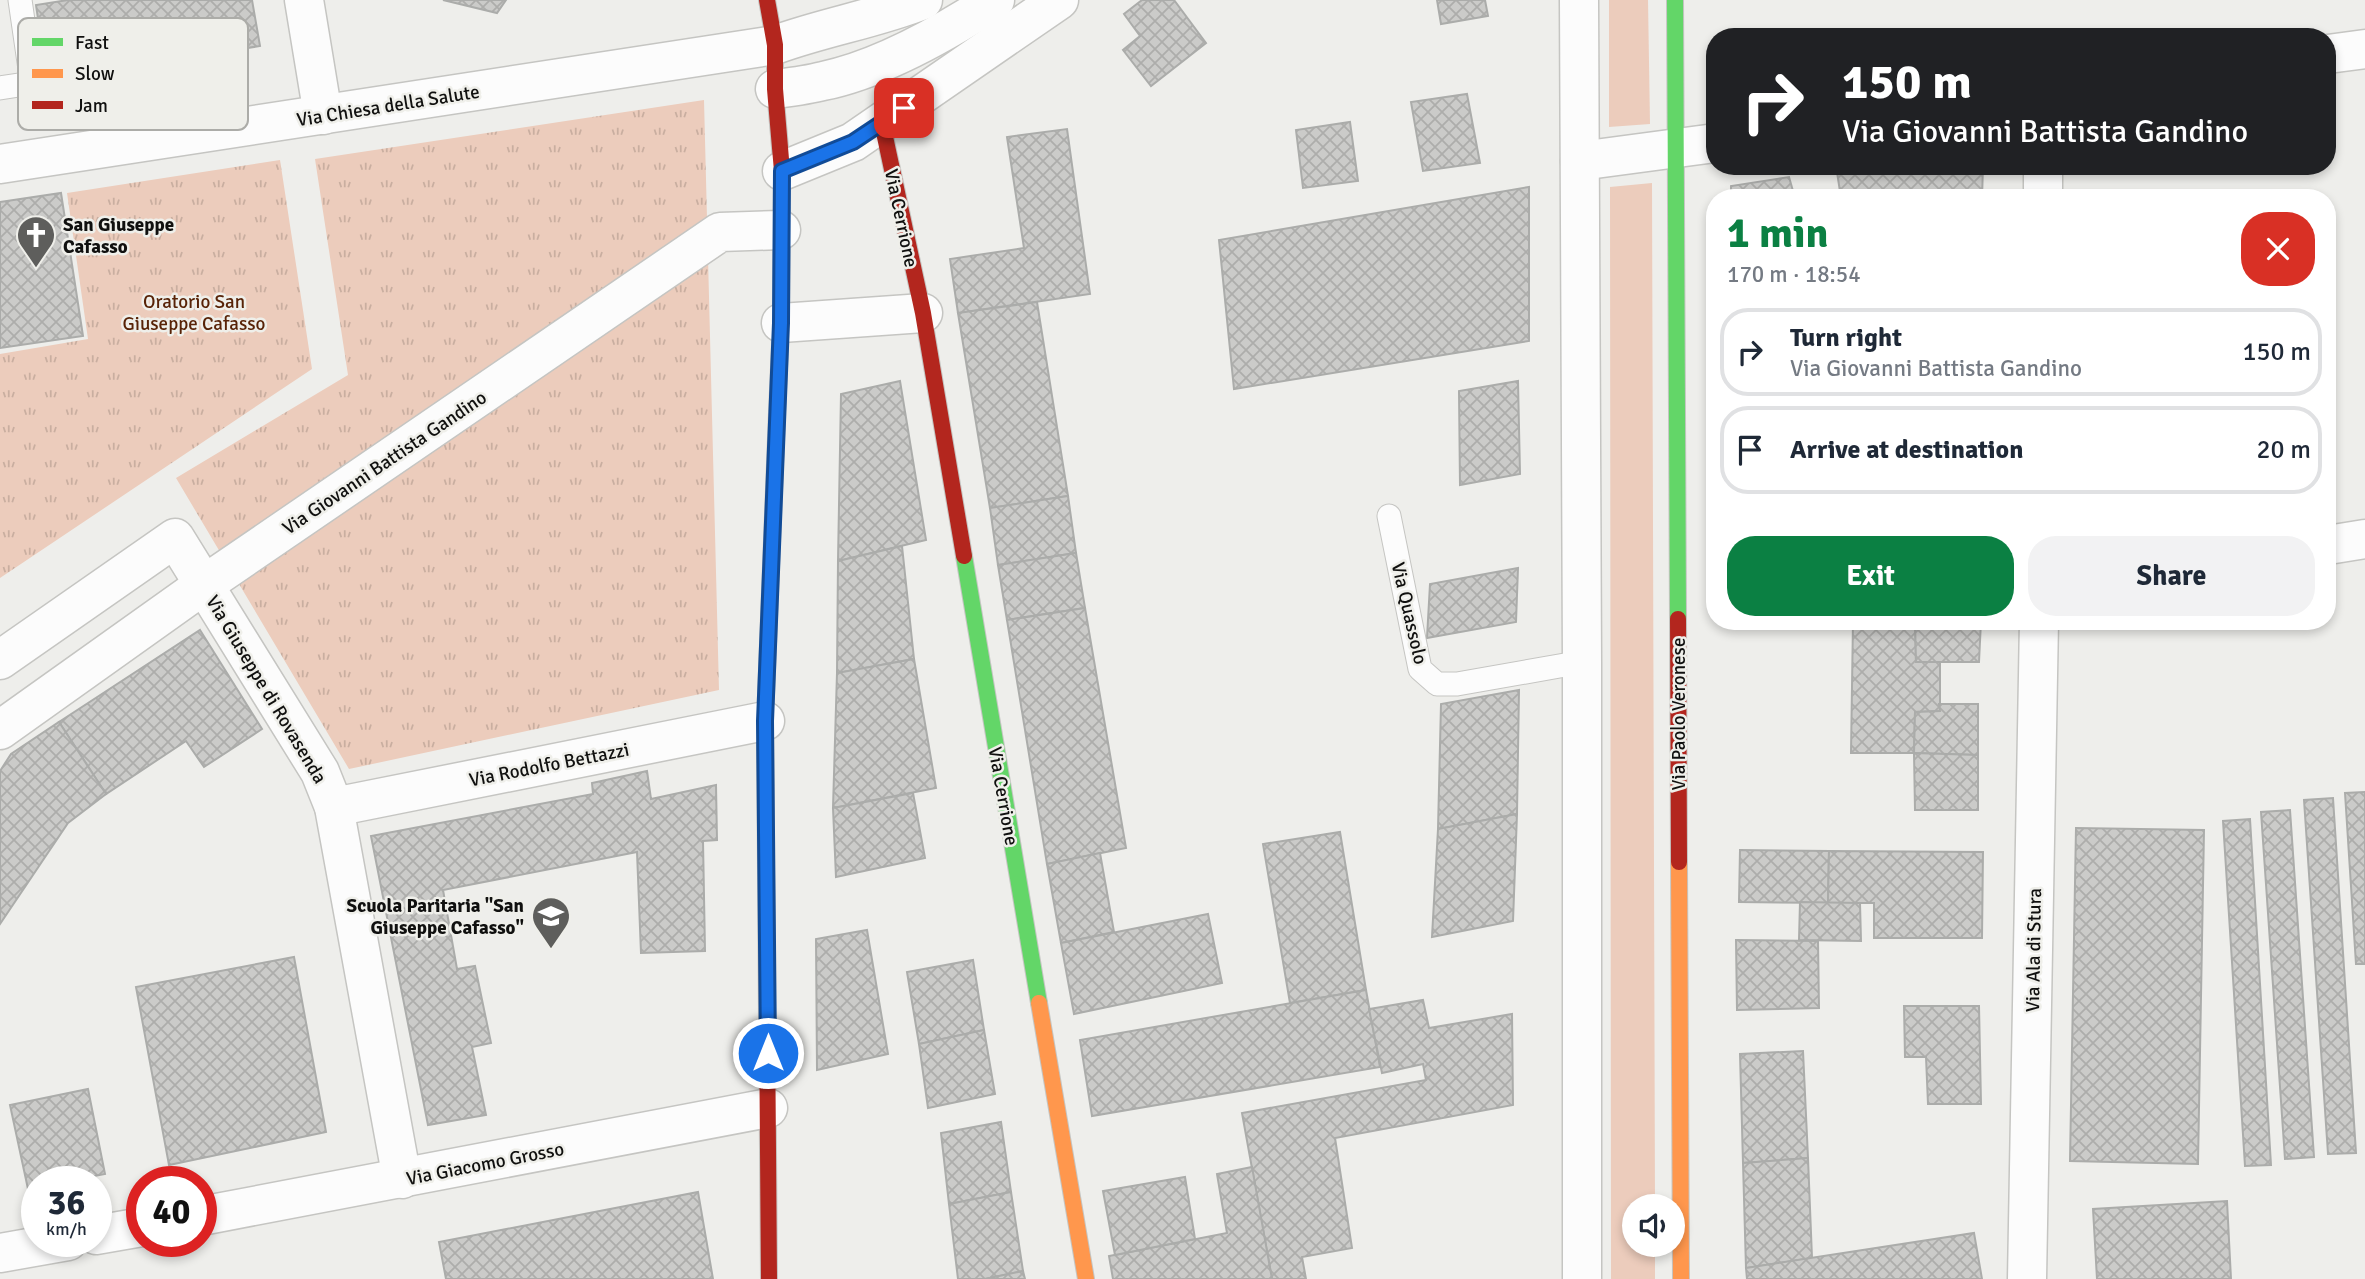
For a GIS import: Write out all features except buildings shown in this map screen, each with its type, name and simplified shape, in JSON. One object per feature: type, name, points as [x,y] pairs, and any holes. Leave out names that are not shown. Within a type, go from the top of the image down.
[{"type":"street","points":[[304,0],[323,115]]},
{"type":"street","points":[[767,0],[775,45],[775,89],[782,171],[781,323],[765,721],[769,1279]]},
{"type":"street","points":[[775,45],[813,32],[849,25],[923,0]]},
{"type":"street","points":[[775,89],[825,81],[886,59],[961,22],[995,0]]},
{"type":"street","points":[[782,171],[853,142],[1059,0]]},
{"type":"street","points":[[1579,0],[1582,1279]]},
{"type":"street","name":"Via Paolo Veronese","points":[[1675,0],[1681,1279]]},
{"type":"street","name":"Via Chiesa della Salute","points":[[248,126],[775,45]]},
{"type":"street","points":[[2336,53],[2365,49]]},
{"type":"street","name":"Via Cerrione","points":[[882,123],[923,313],[1086,1279]]},
{"type":"street","name":"Via Chiesa della Salute","points":[[0,164],[224,130]]},
{"type":"street","points":[[1580,161],[1706,144]]},
{"type":"street","name":"Via Giovanni Battista Gandino","points":[[0,730],[205,584],[720,232],[781,230]]},
{"type":"street","points":[[781,323],[923,313]]},
{"type":"street","name":"Via Giuseppe di Rovasenda","points":[[0,660],[175,537],[320,772],[334,807],[402,1179]]},
{"type":"street","points":[[2336,544],[2365,539]]},
{"type":"street","name":"Via Ala di Stura","points":[[2027,1279],[2039,630]]},
{"type":"street","name":"Via Rodolfo Bettazzi","points":[[334,807],[765,721]]},
{"type":"street","name":"Via Giacomo Grosso","points":[[217,1213],[768,1108]]},
{"type":"street","points":[[0,1253],[21,1249]]},
{"type":"lane","points":[[20,0],[23,18]]},
{"type":"lane","points":[[775,45],[785,0]]},
{"type":"lane","points":[[0,88],[18,85]]},
{"type":"lane","name":"Via Quassolo","points":[[1389,516],[1420,669],[1437,684],[1457,684],[1582,662]]},
{"type":"green space","points":[[1609,0],[1648,0],[1650,124],[1609,127]]},
{"type":"green space","points":[[704,100],[719,690],[349,769],[176,478],[348,375],[315,159]]},
{"type":"green space","name":"Oratorio San Giuseppe Cafasso","points":[[280,160],[312,369],[0,578],[0,354],[88,339],[67,193]]},
{"type":"green space","points":[[1652,183],[1655,1194],[1622,1194],[1622,1257],[1655,1257],[1655,1279],[1611,1279],[1610,187]]},
{"type":"traffic: fast","points":[[1675,0],[1678,619]]},
{"type":"traffic: fast","points":[[964,556],[1039,1003]]},
{"type":"traffic: slow","points":[[767,1020],[765,721],[777,412]]},
{"type":"traffic: slow","points":[[1679,862],[1681,1279]]},
{"type":"traffic: slow","points":[[1039,1003],[1086,1279]]},
{"type":"traffic: jam","points":[[767,0],[775,45],[775,89],[782,171],[781,323],[777,412]]},
{"type":"traffic: jam","points":[[882,123],[923,313],[964,556]]},
{"type":"traffic: jam","points":[[1678,619],[1679,862]]},
{"type":"traffic: jam","points":[[767,1020],[769,1279]]},
{"type":"place","name":"San Giuseppe Cafasso","points":[[36,269]]},
{"type":"place","name":"Scuola Paritaria \"San Giuseppe Cafasso\"","points":[[551,950]]},
{"type":"route","points":[[768,1053],[765,721],[781,323],[782,171],[853,142],[904,108]]}]
